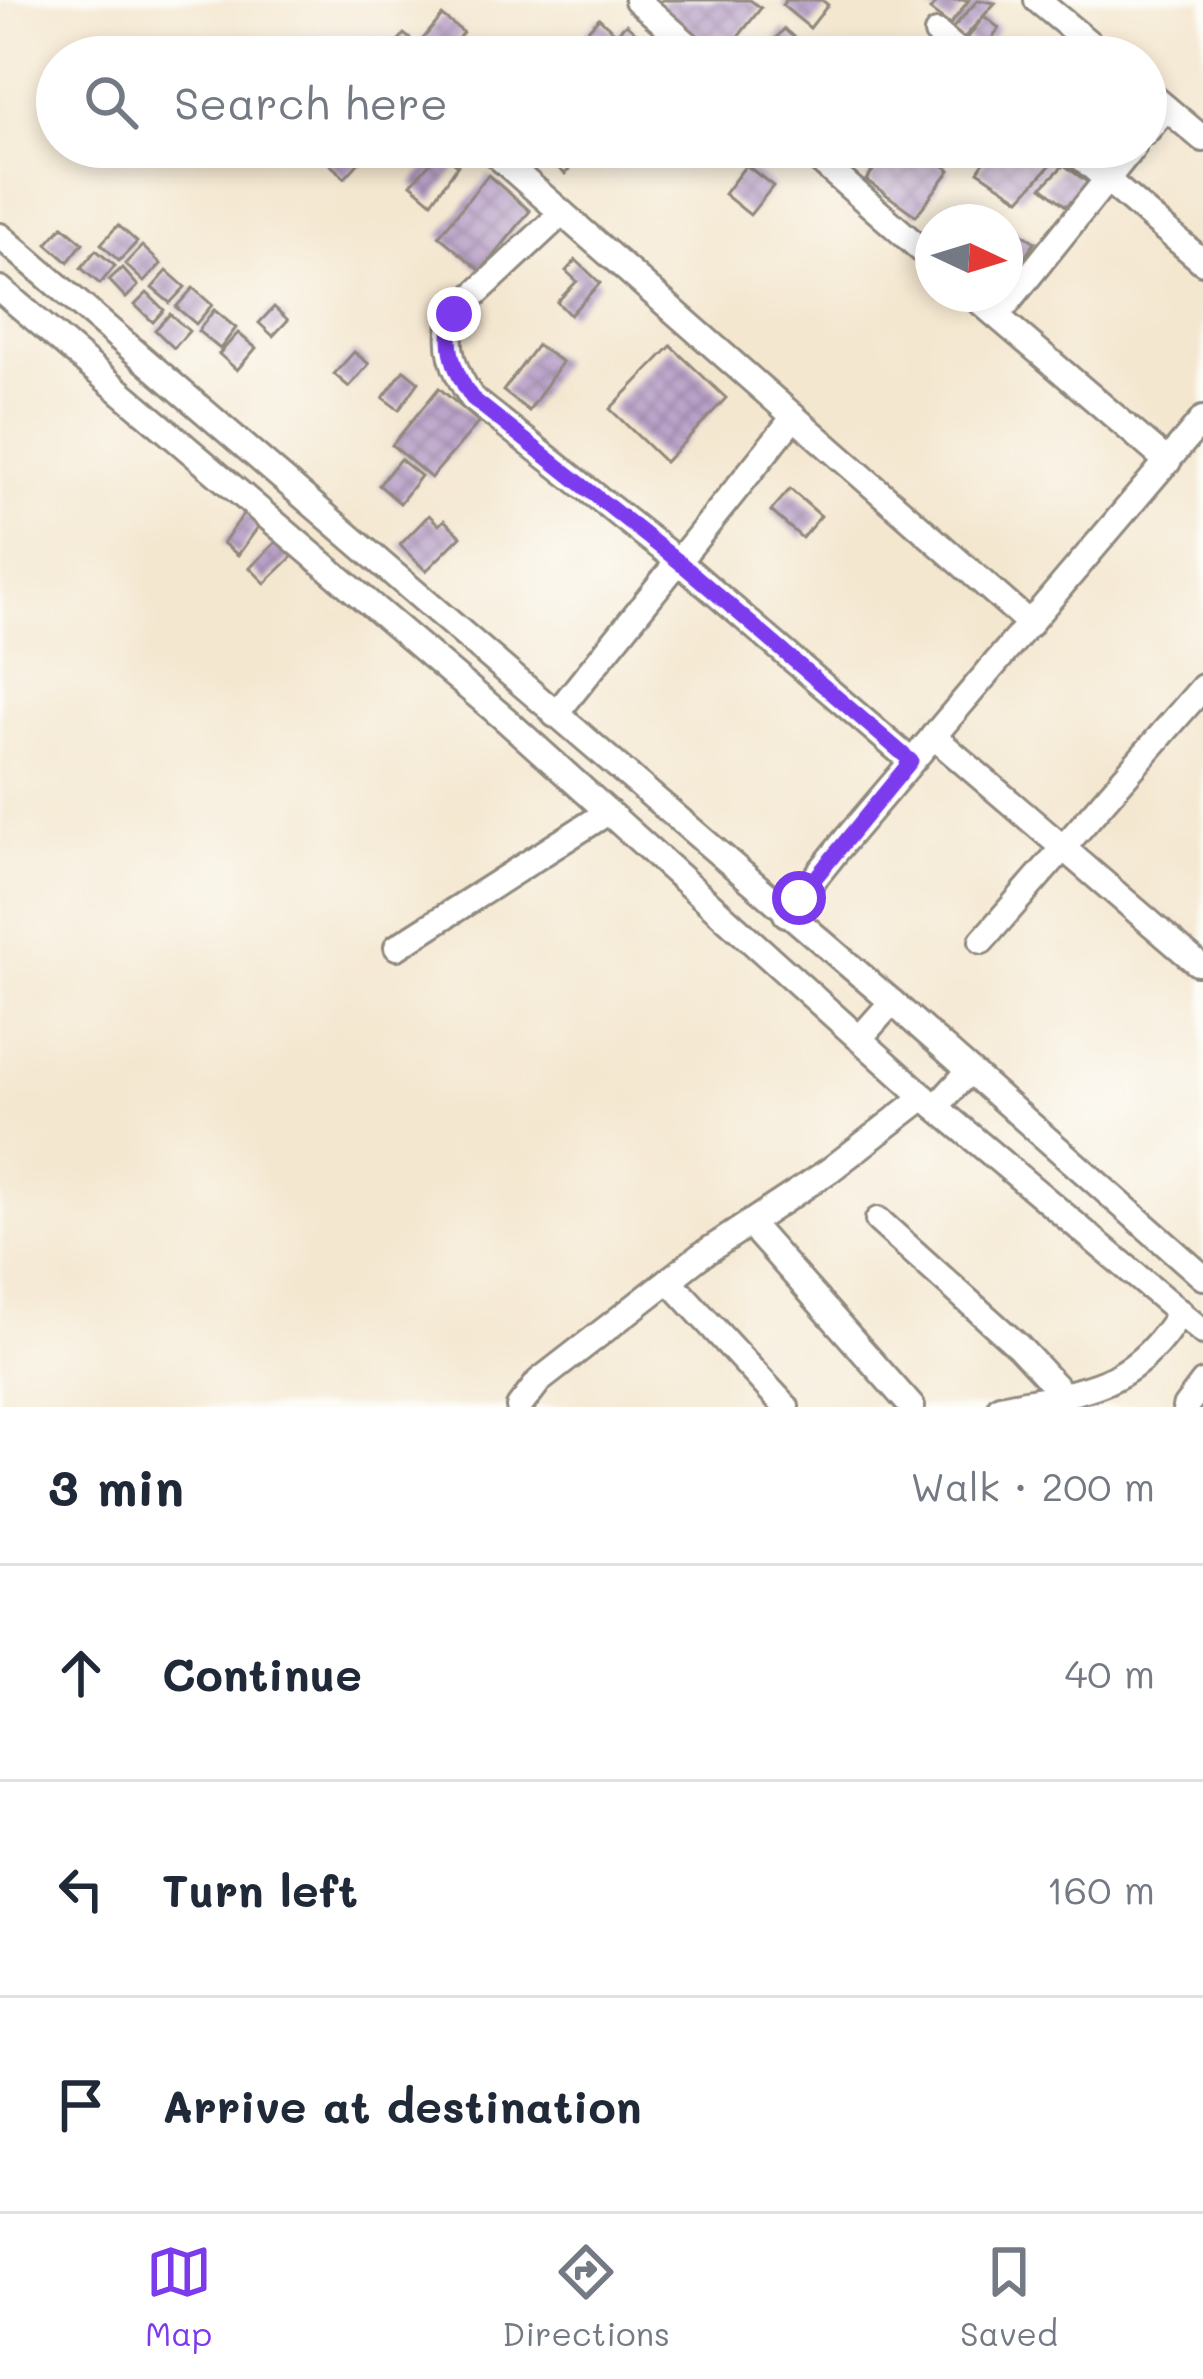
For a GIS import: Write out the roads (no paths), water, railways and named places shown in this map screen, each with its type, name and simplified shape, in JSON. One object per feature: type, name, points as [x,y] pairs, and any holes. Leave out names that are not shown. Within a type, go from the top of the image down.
[{"type":"street","points":[[637,0],[678,36]]},
{"type":"street","points":[[1036,0],[1080,36]]},
{"type":"street","points":[[937,33],[940,36]]},
{"type":"street","points":[[1167,108],[1203,139]]},
{"type":"street","points":[[512,168],[1030,624]]},
{"type":"street","points":[[828,168],[915,244]]},
{"type":"street","points":[[1094,168],[1203,262]]},
{"type":"street","points":[[997,316],[1116,168]]},
{"type":"street","points":[[562,213],[454,314],[448,332],[456,374],[472,398],[678,561],[911,761]]},
{"type":"street","points":[[0,236],[20,286],[499,690],[608,812],[875,1020],[947,1090],[1203,1277]]},
{"type":"street","points":[[20,286],[499,690],[555,715],[787,914],[875,1020],[1203,1332]]},
{"type":"street","points":[[992,312],[1168,462]]},
{"type":"street","points":[[555,715],[794,417]]},
{"type":"street","points":[[787,914],[1203,419]]},
{"type":"street","points":[[982,941],[1203,687]]},
{"type":"street","points":[[934,736],[1197,963]]},
{"type":"street","points":[[397,947],[608,812]]},
{"type":"street","points":[[519,1407],[539,1381],[669,1280],[947,1090]]},
{"type":"street","points":[[878,1220],[1068,1397]]},
{"type":"street","points":[[749,1223],[912,1407]]},
{"type":"street","points":[[669,1280],[786,1407]]},
{"type":"street","points":[[1000,1407],[1068,1397],[1108,1384],[1139,1366],[1180,1312]]},
{"type":"street","points":[[1185,1407],[1203,1383]]}]
